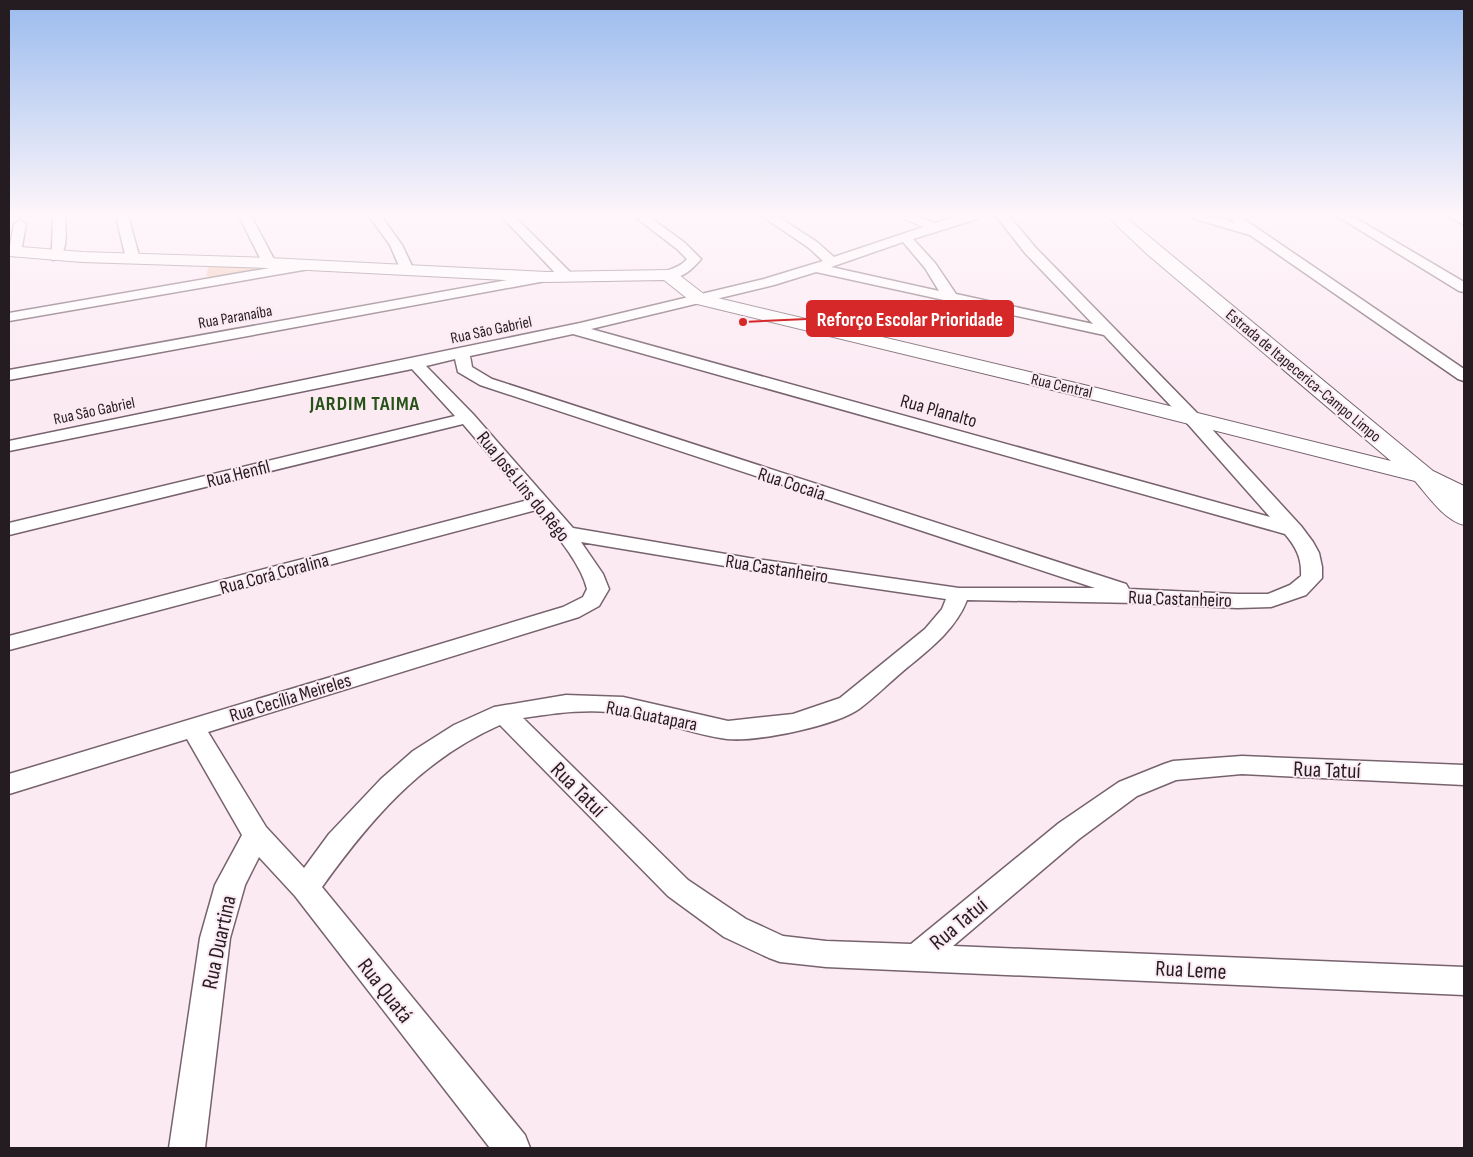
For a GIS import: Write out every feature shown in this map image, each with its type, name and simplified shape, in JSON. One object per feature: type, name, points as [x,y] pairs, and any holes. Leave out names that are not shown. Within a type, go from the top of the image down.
[{"type":"street","points":[[9,317],[286,270]]},
{"type":"street","points":[[407,270],[567,278],[668,275],[683,270]]},
{"type":"street","points":[[559,270],[567,278]]},
{"type":"street","name":"Rua São Gabriel","points":[[9,446],[573,329],[699,299],[808,270]]},
{"type":"street","points":[[824,270],[1109,332]]},
{"type":"street","points":[[933,270],[951,298]]},
{"type":"street","name":"Rua Castanheiro","points":[[566,533],[749,564],[959,594],[1013,593],[1138,596],[1236,601],[1271,600],[1298,590],[1311,578],[1312,566],[1309,553],[1294,530],[1192,418],[1049,270]]},
{"type":"street","name":"Estrada de Itapecerica-Campo Limpo","points":[[1176,270],[1424,476],[1442,497],[1464,517]]},
{"type":"street","points":[[1309,270],[1464,376]]},
{"type":"street","points":[[1434,270],[1464,288]]},
{"type":"street","points":[[467,274],[471,286],[468,292]]},
{"type":"street","points":[[668,275],[699,299]]},
{"type":"street","name":"Rua Paranaíba","points":[[9,375],[546,277]]},
{"type":"street","name":"Rua Central","points":[[699,299],[1424,476]]},
{"type":"street","name":"Rua Planalto","points":[[573,329],[1294,530]]},
{"type":"street","name":"Rua Cocaia","points":[[462,353],[464,369],[486,382],[1138,596]]},
{"type":"street","name":"Rua José Lins do Rêgo","points":[[415,363],[467,418],[566,533],[596,576],[598,589],[591,601],[571,612]]},
{"type":"street","name":"Rua Henfil","points":[[9,529],[467,418]]},
{"type":"street","name":"Estrada de Itapecerica-Campo Limpo","points":[[1424,476],[1448,486],[1464,496]]},
{"type":"street","name":"Rua Corá Coralina","points":[[9,643],[540,503]]},
{"type":"street","name":"Rua Guatapara","points":[[305,888],[339,842],[390,786],[422,758],[463,731],[503,713],[566,703],[623,706],[728,730],[761,728],[827,714],[849,704],[933,634],[952,611],[959,594]]},
{"type":"street","name":"Rua Cecília Meireles","points":[[9,784],[193,726],[571,612]]},
{"type":"street","name":"Rua Tatuí","points":[[503,713],[678,888],[735,928],[780,949],[826,954],[918,956],[1069,830],[1128,789],[1172,771],[1242,765],[1464,775]]},
{"type":"street","points":[[193,726],[256,835]]},
{"type":"street","name":"Rua Quatá","points":[[256,835],[305,888],[512,1148]]},
{"type":"street","name":"Rua Duartina","points":[[187,1148],[214,938],[230,885],[256,835]]},
{"type":"street","name":"Rua Leme","points":[[918,956],[1464,981]]},
{"type":"shaded area","points":[[208,270],[253,270],[248,276],[220,279],[206,276]]},
{"type":"place","name":"Reforço Escolar Prioridade","points":[[743,322]]},
{"type":"district","name":"JARDIM TAIMA","points":[[365,403]]}]
